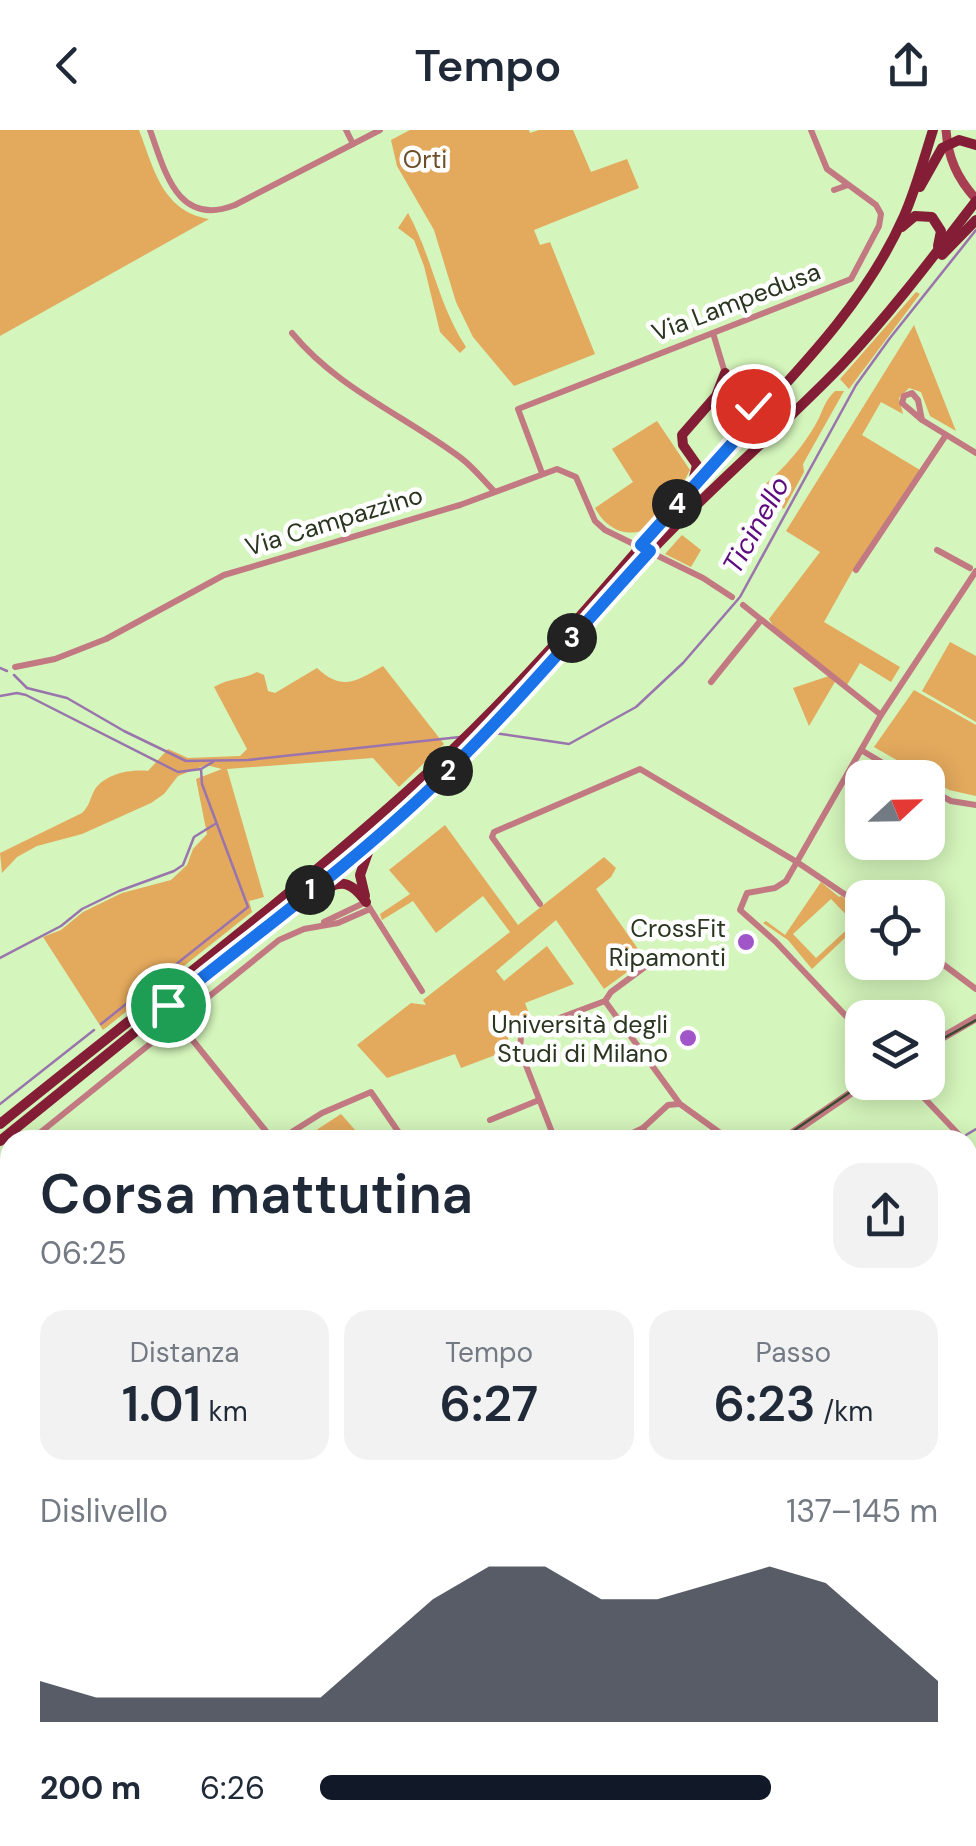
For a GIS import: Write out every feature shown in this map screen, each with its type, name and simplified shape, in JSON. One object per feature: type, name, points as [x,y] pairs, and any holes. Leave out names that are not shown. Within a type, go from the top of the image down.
[{"type":"main road","points":[[905,214],[933,130]]},
{"type":"main road","points":[[0,1124],[424,777],[646,548],[840,366],[925,267],[976,200],[956,173],[946,130]]},
{"type":"main road","points":[[891,242],[938,154],[947,144],[961,140],[976,143],[972,130]]},
{"type":"main road","points":[[14,1130],[372,840],[433,786],[505,713],[646,548],[690,489],[840,321],[910,218],[927,215],[937,222],[941,232],[934,256]]},
{"type":"main road","points":[[925,267],[942,256],[976,220]]},
{"type":"main road","points":[[725,373],[730,394],[747,407],[758,405],[781,389]]},
{"type":"main road","points":[[690,489],[696,465],[682,446],[682,435],[716,396],[725,373]]},
{"type":"main road","points":[[368,905],[360,874],[372,840]]},
{"type":"main road","points":[[284,911],[338,883],[356,888],[368,905]]},
{"type":"street","points":[[150,130],[174,190],[189,204],[213,210],[235,205],[380,130]]},
{"type":"street","points":[[346,130],[353,144]]},
{"type":"street","name":"Via Lampedusa","points":[[542,474],[518,409],[852,279],[882,214],[876,205],[827,169],[810,130]]},
{"type":"street","points":[[834,190],[849,184]]},
{"type":"street","points":[[292,332],[344,384],[464,460],[494,491]]},
{"type":"street","points":[[713,333],[725,373]]},
{"type":"street","points":[[922,420],[976,453]]},
{"type":"street","points":[[856,570],[946,435]]},
{"type":"street","points":[[542,474],[558,470],[576,477],[595,522],[732,597]]},
{"type":"street","name":"Via Campazzino","points":[[14,667],[55,658],[106,639],[224,576],[460,504],[542,474]]},
{"type":"street","points":[[845,1015],[740,910],[747,893],[782,885],[881,716],[966,584],[973,570],[938,550]]},
{"type":"street","points":[[966,584],[976,589]]},
{"type":"street","points":[[742,605],[881,716]]},
{"type":"street","points":[[711,682],[761,620]]},
{"type":"street","points":[[861,750],[878,760]]},
{"type":"street","points":[[540,904],[492,837],[494,832],[640,769],[845,894]]},
{"type":"street","points":[[945,798],[976,805]]},
{"type":"street","points":[[43,1130],[279,940],[368,905],[422,991]]},
{"type":"street","points":[[551,1130],[519,1049],[521,1035],[604,1001],[653,961]]},
{"type":"street","points":[[945,966],[976,989]]},
{"type":"street","points":[[604,1001],[680,1104],[716,1130]]},
{"type":"street","points":[[945,1036],[976,1018]]},
{"type":"street","points":[[178,1022],[268,1130]]},
{"type":"street","points":[[293,1130],[370,1092],[397,1130]]},
{"type":"street","points":[[797,1130],[845,1097]]},
{"type":"street","points":[[490,1120],[539,1100]]},
{"type":"street","points":[[926,1100],[955,1130]]},
{"type":"street","points":[[639,1130],[668,1105],[680,1104]]},
{"type":"green space","points":[[0,130],[139,130],[155,173],[170,198],[193,214],[209,219],[0,336]]},
{"type":"green space","name":"Orti","points":[[410,130],[573,130],[591,172],[627,159],[639,188],[534,230],[540,245],[550,242],[595,354],[514,386],[473,337],[456,302],[434,230],[397,166],[391,140]]},
{"type":"green space","points":[[408,213],[448,314],[466,347],[460,353],[440,332],[414,240],[398,228]]},
{"type":"green space","points":[[916,292],[920,294],[849,389],[840,379]]},
{"type":"green space","points":[[914,325],[956,431],[930,416],[921,392],[909,388],[899,398],[903,414],[881,402],[862,435],[920,470],[852,572],[824,622],[900,667],[891,682],[860,663],[847,685],[769,619],[820,552],[786,531]]},
{"type":"green space","points":[[835,391],[844,391],[803,464],[804,472],[784,509],[761,488],[801,447]]},
{"type":"green space","points":[[657,421],[690,470],[681,487],[641,531],[620,531],[603,520],[595,508],[633,482],[612,449]]},
{"type":"green space","points":[[682,535],[701,550],[691,567],[665,554]]},
{"type":"green space","points":[[950,642],[976,656],[976,722],[922,691]]},
{"type":"green space","points":[[383,666],[444,744],[399,787],[373,758],[227,769],[264,897],[249,901],[252,912],[103,1030],[43,937],[122,893],[171,880],[187,865],[193,849],[207,834],[196,779],[222,769],[206,765],[178,776],[151,803],[82,834],[37,846],[17,857],[2,873],[0,853],[82,813],[104,780],[126,772],[148,771],[168,749],[188,758],[240,756],[247,749],[214,687],[220,684],[257,672],[264,675],[268,691],[275,693],[317,668],[334,680],[350,682]]},
{"type":"green space","points":[[829,676],[836,680],[809,726],[793,688]]},
{"type":"green space","points":[[914,690],[976,725],[976,796],[945,788],[945,760],[897,760],[874,747]]},
{"type":"green space","points":[[445,825],[518,925],[604,857],[616,868],[596,889],[645,959],[604,989],[556,920],[496,971],[504,981],[547,946],[574,984],[525,1003],[532,1022],[509,1033],[506,1051],[461,1068],[455,1054],[387,1078],[357,1045],[411,1003],[426,1005],[423,1000],[510,932],[483,896],[436,933],[413,901],[382,920],[380,914],[410,894],[389,870]]},
{"type":"green space","points":[[821,882],[845,899],[845,914],[831,899],[793,934],[816,958],[845,931],[845,938],[812,969],[788,940],[763,923],[766,921],[785,935]]},
{"type":"green space","points":[[341,1114],[355,1130],[316,1130]]},
{"type":"waterway","name":"Ticinello","points":[[494,733],[569,744],[636,707],[683,663],[740,597],[856,385],[976,230]]},
{"type":"waterway","points":[[0,668],[7,671]]},
{"type":"waterway","points":[[14,675],[27,688],[67,698],[186,761],[248,760],[460,737]]},
{"type":"waterway","points":[[0,696],[26,695],[178,772],[201,769],[213,762]]},
{"type":"waterway","points":[[101,1024],[248,907],[202,784],[201,769]]},
{"type":"waterway","points":[[0,958],[61,926],[82,909],[174,871],[183,865],[194,837],[215,824]]},
{"type":"waterway","points":[[0,1104],[94,1030]]},
{"type":"tram line","points":[[945,1037],[976,1020]]},
{"type":"tram line","points":[[795,1130],[845,1096]]},
{"type":"place","name":"CrossFit Ripamonti","points":[[746,942]]},
{"type":"place","name":"Università degli Studi di Milano","points":[[688,1038]]},
{"type":"route","points":[[168,1005],[381,833],[505,713],[650,551],[641,545],[781,389],[753,406]]}]
